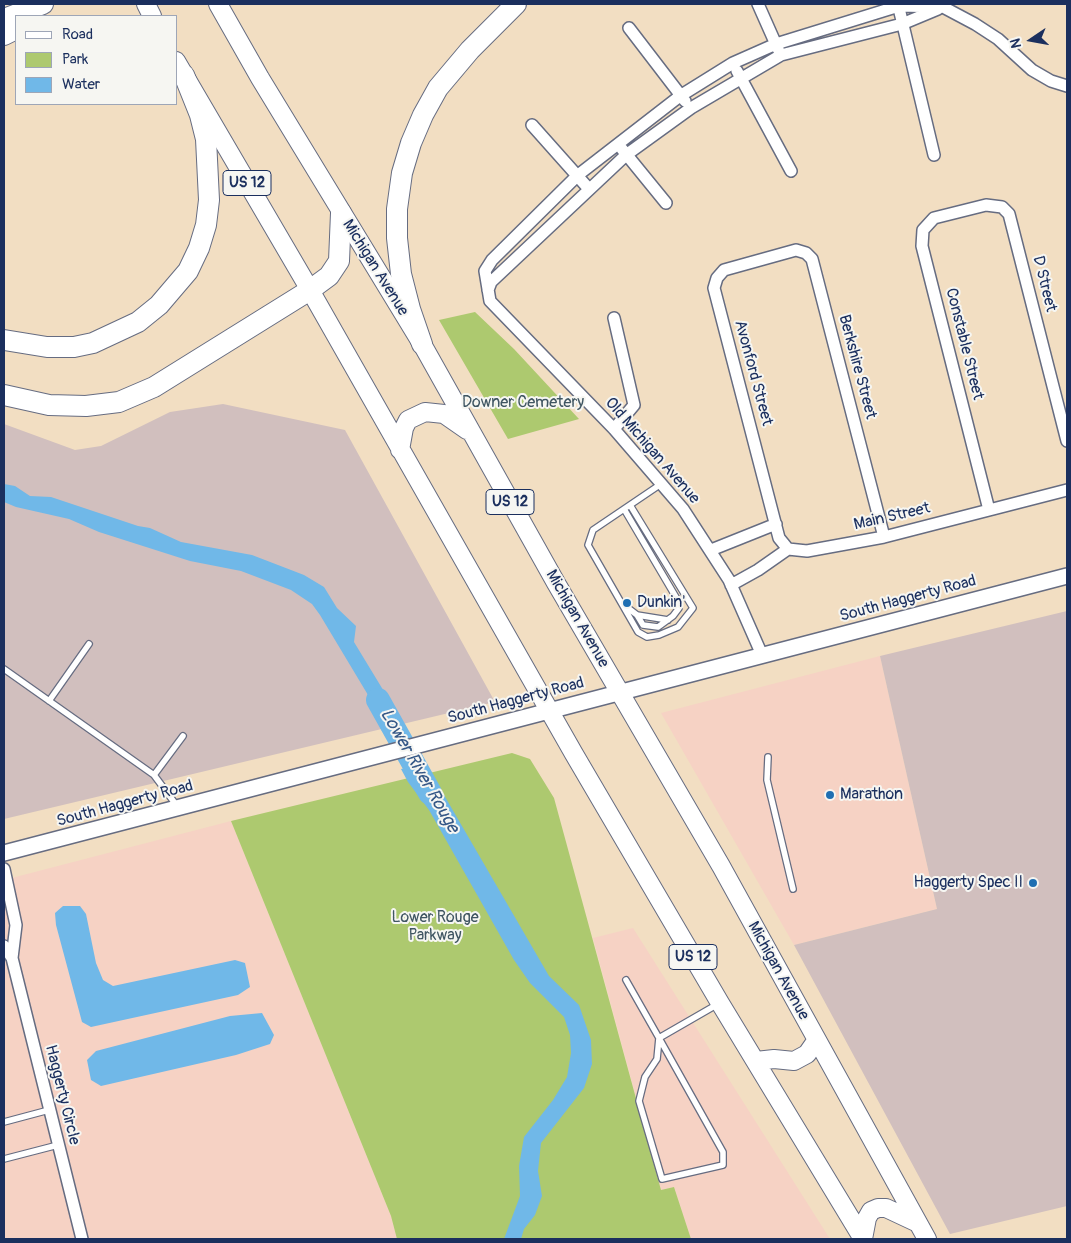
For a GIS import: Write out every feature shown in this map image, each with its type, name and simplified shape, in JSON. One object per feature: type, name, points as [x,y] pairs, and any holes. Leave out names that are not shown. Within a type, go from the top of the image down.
[{"type":"highway","points":[[4,19],[43,4]]},
{"type":"highway","points":[[38,15],[54,4]]},
{"type":"highway","points":[[422,344],[401,274],[397,238],[398,200],[404,165],[420,122],[438,88],[465,56],[516,4]]},
{"type":"highway","points":[[4,340],[47,347],[74,347],[94,343],[138,322],[160,305],[182,279],[199,248],[206,225],[209,200],[206,139],[200,114],[180,68]]},
{"type":"highway","points":[[4,395],[65,406],[118,402],[154,388],[310,290],[329,276],[339,261],[341,214]]},
{"type":"main road","name":"Michigan Avenue","points":[[218,4],[341,214],[422,344],[470,432],[721,866],[927,1239]]},
{"type":"main road","name":"US 12","points":[[180,68],[310,290],[549,710],[720,1003],[863,1239]]},
{"type":"main road","points":[[400,450],[404,428],[408,420],[425,412],[444,414],[470,432]]},
{"type":"main road","name":"South Haggerty Road","points":[[4,853],[1067,576]]},
{"type":"main road","points":[[756,1061],[774,1059],[794,1061],[807,1054],[816,1041]]},
{"type":"main road","points":[[863,1239],[867,1218],[871,1212],[878,1208],[886,1208],[918,1223]]},
{"type":"street","points":[[758,4],[781,55]]},
{"type":"street","points":[[898,5],[934,155]]},
{"type":"street","name":"Old Michigan Avenue","points":[[762,655],[731,585],[711,550],[683,509],[614,429],[490,301],[485,271],[492,260],[578,174],[680,96],[732,63],[776,44],[898,5],[944,5],[998,40],[1032,70],[1051,81],[1067,86]]},
{"type":"street","points":[[488,290],[491,282],[626,155],[691,108],[781,55],[902,24],[944,5]]},
{"type":"street","points":[[629,28],[691,108]]},
{"type":"street","points":[[732,63],[791,171]]},
{"type":"street","points":[[532,125],[578,174],[589,189]]},
{"type":"street","points":[[618,144],[666,203]]},
{"type":"street","name":"D Street","points":[[962,211],[994,205],[1002,207],[1009,214],[1067,441]]},
{"type":"street","name":"Constable Street","points":[[962,211],[930,221],[923,230],[921,240],[990,510]]},
{"type":"street","name":"Berkshire Street","points":[[762,259],[796,250],[806,253],[812,259],[884,537]]},
{"type":"street","name":"Avonford Street","points":[[762,259],[724,270],[717,278],[714,288],[776,524],[780,538],[788,549]]},
{"type":"street","points":[[614,318],[634,405],[614,429]]},
{"type":"street","name":"Main Street","points":[[788,549],[807,551],[884,537],[1067,490]]},
{"type":"street","points":[[711,550],[776,524]]},
{"type":"street","points":[[731,585],[758,570],[788,549]]},
{"type":"street","name":"Haggerty Circle","points":[[4,869],[16,925],[12,958]]},
{"type":"street","name":"Haggerty Circle","points":[[4,946],[12,958],[82,1239]]},
{"type":"lane","points":[[630,505],[693,608],[678,626],[659,635],[646,637],[638,632],[588,545],[593,530],[661,484]]},
{"type":"lane","points":[[622,604],[637,615],[668,620],[679,608],[677,599],[624,510]]},
{"type":"lane","points":[[49,701],[89,644]]},
{"type":"lane","points":[[4,668],[154,775],[178,808]]},
{"type":"lane","points":[[154,775],[183,736]]},
{"type":"lane","points":[[768,757],[767,780],[794,889]]},
{"type":"lane","points":[[626,980],[659,1038],[723,1152],[723,1165],[662,1179],[640,1100],[645,1077],[657,1059],[659,1038]]},
{"type":"lane","points":[[659,1038],[720,1003]]},
{"type":"lane","points":[[4,1122],[49,1110]]},
{"type":"lane","points":[[4,1159],[58,1145]]},
{"type":"shaded area","points":[[223,404],[345,430],[495,702],[4,819],[4,424],[75,450],[101,446],[170,412]]},
{"type":"shaded area","points":[[1067,611],[1067,1206],[950,1234],[794,945],[937,909],[880,656]]},
{"type":"shaded area","points":[[880,656],[937,909],[794,945],[661,713]]},
{"type":"shaded area","points":[[231,821],[391,1216],[397,1239],[4,1239],[4,880]]},
{"type":"shaded area","points":[[633,928],[830,1239],[691,1239],[674,1187],[661,1190],[593,938]]},
{"type":"green space","name":"Downer Cemetery","points":[[475,312],[514,349],[579,419],[508,439],[439,320]]},
{"type":"green space","name":"Lower Rouge Parkway","points":[[512,753],[530,759],[554,798],[661,1190],[674,1187],[691,1239],[397,1239],[391,1216],[231,821]]},
{"type":"water","points":[[4,484],[15,486],[30,496],[51,497],[138,526],[150,528],[181,542],[252,555],[304,575],[324,587],[337,608],[356,626],[354,642],[405,726],[382,731],[368,695],[320,615],[312,604],[291,590],[241,571],[190,561],[99,532],[69,519],[16,507],[4,502]]},
{"type":"water","points":[[426,764],[549,976],[579,1005],[591,1040],[592,1064],[584,1088],[541,1143],[538,1171],[542,1196],[535,1215],[524,1229],[521,1239],[504,1239],[520,1196],[519,1166],[524,1137],[553,1100],[567,1077],[571,1053],[570,1035],[564,1017],[530,983],[514,960],[429,810],[408,782],[401,769]]},
{"type":"water","points":[[63,906],[80,906],[86,914],[96,963],[103,980],[113,986],[235,960],[245,963],[250,987],[238,995],[91,1027],[82,1022],[56,925],[55,913]]},
{"type":"water","points":[[262,1013],[274,1035],[270,1044],[236,1055],[101,1086],[91,1080],[87,1060],[96,1051],[230,1016]]},
{"type":"waterway","name":"Lower River Rouge","points":[[378,700],[430,793]]},
{"type":"place","name":"Dunkin'","points":[[627,603]]},
{"type":"place","name":"Marathon","points":[[830,795]]},
{"type":"place","name":"Haggerty Spec II","points":[[1033,883]]}]
